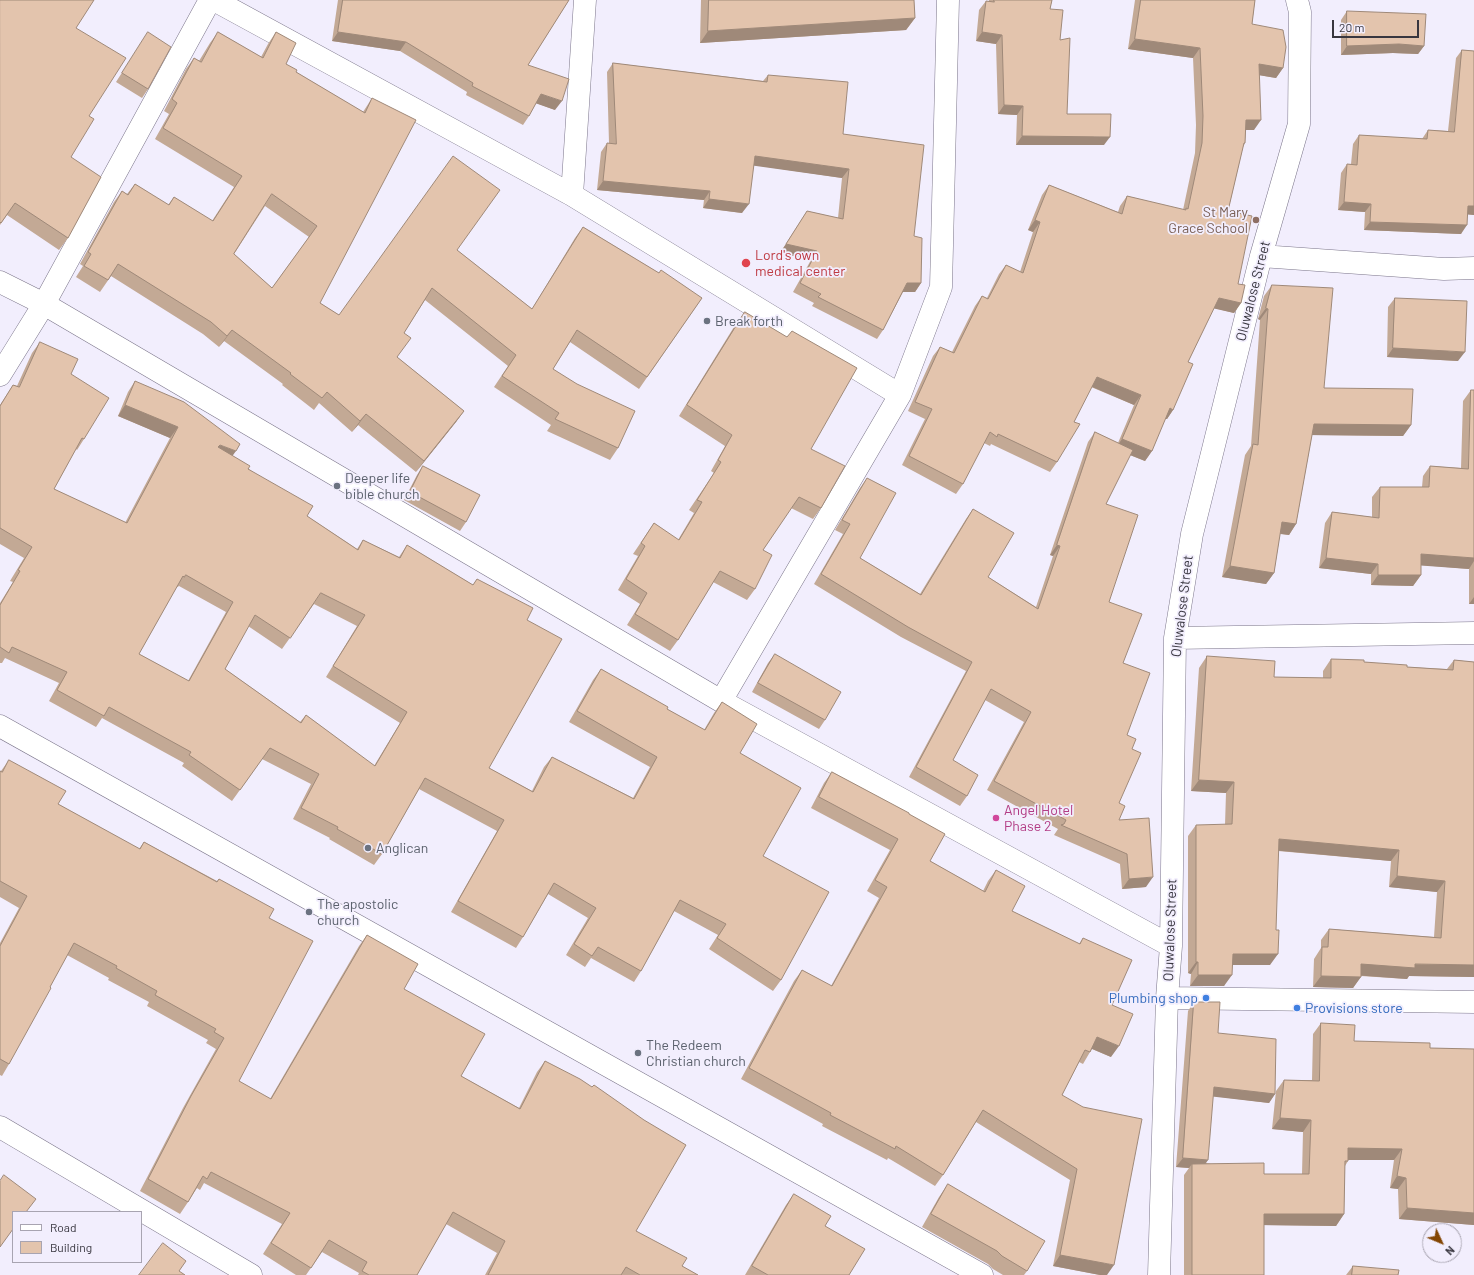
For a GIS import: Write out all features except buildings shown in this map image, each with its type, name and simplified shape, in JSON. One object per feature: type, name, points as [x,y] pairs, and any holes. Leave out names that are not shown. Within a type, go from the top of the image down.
[{"type":"street","points":[[0,375],[44,304],[210,0]]},
{"type":"street","points":[[214,0],[572,195],[900,395]]},
{"type":"street","points":[[572,195],[585,0]]},
{"type":"street","points":[[721,701],[900,395],[941,287],[948,0]]},
{"type":"street","name":"Oluwalose Street","points":[[1159,1275],[1167,998],[1171,946],[1175,638],[1192,534],[1261,256],[1299,124],[1301,4]]},
{"type":"street","points":[[1261,256],[1444,269],[1474,268]]},
{"type":"street","points":[[0,282],[44,304],[721,701],[1171,946]]},
{"type":"street","points":[[1175,638],[1474,633]]},
{"type":"street","points":[[0,726],[982,1275]]},
{"type":"street","points":[[1167,998],[1474,1002]]},
{"type":"street","points":[[0,1127],[251,1275]]},
{"type":"place","name":"St Mary Grace School","points":[[1256,220]]},
{"type":"place","name":"Lord's own medical center","points":[[746,263]]},
{"type":"place","name":"Break forth","points":[[707,321]]},
{"type":"place","name":"Deeper life bible church","points":[[337,486]]},
{"type":"place","name":"Angel Hotel Phase 2","points":[[996,818]]},
{"type":"place","name":"Anglican","points":[[368,848]]},
{"type":"place","name":"The apostolic church","points":[[309,912]]},
{"type":"place","name":"Plumbing shop","points":[[1206,998]]},
{"type":"place","name":"Provisions store","points":[[1297,1008]]},
{"type":"place","name":"The Redeem Christian church","points":[[638,1053]]}]
